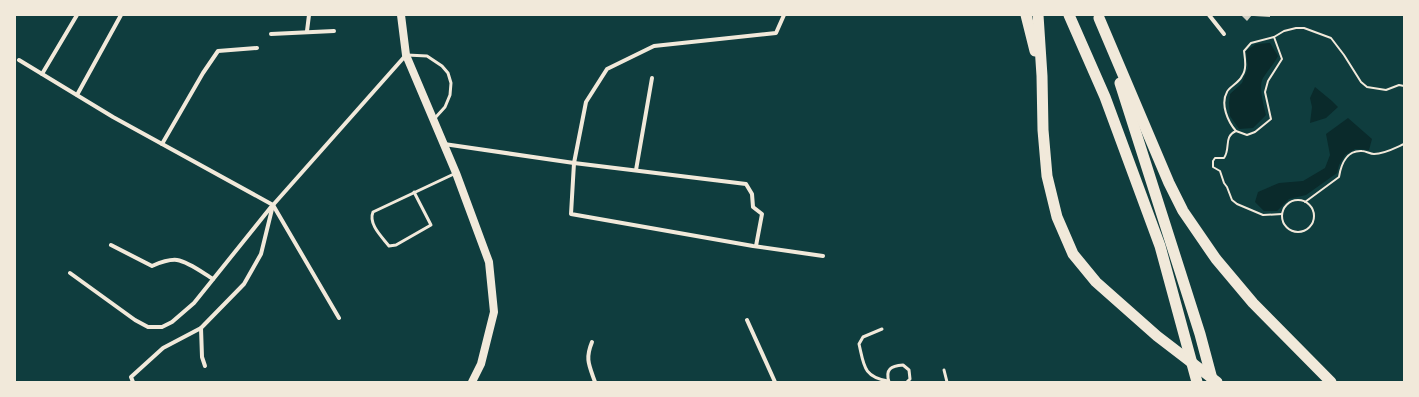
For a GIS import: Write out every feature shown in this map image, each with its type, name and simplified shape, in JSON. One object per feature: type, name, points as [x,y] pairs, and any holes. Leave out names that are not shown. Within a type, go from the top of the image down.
[{"type":"highway","points":[[1026,15],[1042,76]]},
{"type":"highway","points":[[1038,15],[1042,76],[1043,130],[1047,176],[1057,217],[1073,254],[1096,282],[1157,336],[1217,382]]},
{"type":"highway","points":[[1069,15],[1105,97],[1160,246],[1197,382]]},
{"type":"highway","points":[[1098,16],[1200,334],[1213,382]]},
{"type":"highway","points":[[1098,16],[1169,183],[1183,211],[1216,259],[1253,303],[1331,382]]},
{"type":"main road","points":[[401,15],[406,55],[456,173],[489,262],[494,312],[481,364],[472,382]]},
{"type":"street","points":[[42,74],[77,15]]},
{"type":"street","points":[[77,95],[121,15]]},
{"type":"street","points":[[308,31],[309,15]]},
{"type":"street","points":[[784,15],[776,33],[654,46],[606,69],[586,102],[574,163],[571,214],[823,256]]},
{"type":"street","points":[[1209,15],[1224,34]]},
{"type":"street","points":[[272,34],[308,31],[334,31]]},
{"type":"street","points":[[162,144],[203,72],[218,51],[257,48]]},
{"type":"street","points":[[70,273],[135,320],[148,327],[162,327],[172,322],[194,303],[273,205],[406,55]]},
{"type":"street","points":[[19,60],[162,144],[273,205],[339,318]]},
{"type":"street","points":[[636,170],[652,78]]},
{"type":"street","points":[[444,144],[574,163],[746,184],[752,194],[754,207],[762,214],[756,246]]},
{"type":"street","points":[[133,382],[131,377],[164,348],[201,328],[244,284],[261,254],[273,205]]},
{"type":"street","points":[[111,245],[152,266],[165,261],[177,260],[188,264],[213,279]]},
{"type":"street","points":[[747,320],[775,382]]},
{"type":"street","points":[[201,328],[202,357],[205,366]]},
{"type":"street","points":[[592,342],[587,354],[595,382]]},
{"type":"lane","points":[[406,55],[427,56],[442,66],[448,73],[451,82],[450,95],[445,107],[433,120]]},
{"type":"lane","points":[[414,192],[431,225],[396,245],[389,246],[372,223],[371,216],[373,212],[414,192],[456,173]]},
{"type":"lane","points":[[882,329],[863,336],[859,344],[864,367],[869,374],[877,379],[888,382],[888,372],[890,368],[903,365],[909,370],[910,379],[907,382]]},
{"type":"lane","points":[[944,370],[947,382]]},
{"type":"path","points":[[1274,37],[1282,59],[1268,81],[1265,92],[1271,119],[1255,132],[1247,135],[1236,131],[1230,125],[1226,115],[1225,100],[1227,91],[1243,76],[1245,66],[1244,51],[1251,43],[1274,37],[1296,28],[1304,28],[1331,38],[1366,87],[1386,90],[1399,85],[1404,86]]},
{"type":"path","points":[[1404,93],[1404,99]]},
{"type":"path","points":[[1236,131],[1231,133],[1227,139],[1227,153],[1224,158],[1215,158],[1212,161],[1213,167],[1220,171],[1232,200],[1237,204],[1263,215],[1282,214]]},
{"type":"path","points":[[1305,202],[1339,176],[1341,167],[1346,158],[1353,152],[1363,151],[1375,154],[1404,144]]},
{"type":"path","points":[[1300,200],[1305,202],[1311,206],[1314,215],[1312,225],[1306,230],[1297,232],[1289,229],[1284,223],[1282,214],[1285,206],[1300,200]]},
{"type":"water","points":[[1270,43],[1278,56],[1263,78],[1261,86],[1266,115],[1253,128],[1239,129],[1230,116],[1230,94],[1242,83],[1248,68],[1246,51],[1256,44]]},
{"type":"water","points":[[1315,87],[1338,107],[1326,118],[1310,123],[1312,107],[1310,98]]},
{"type":"water","points":[[1348,118],[1372,139],[1369,150],[1355,149],[1345,155],[1339,165],[1337,173],[1306,195],[1289,199],[1277,211],[1264,211],[1255,202],[1258,192],[1279,183],[1303,181],[1325,168],[1330,155],[1326,134]]},
{"type":"building","points":[[1241,15],[1252,15],[1247,21]]},
{"type":"building","points":[[1270,15],[1270,17],[1254,16]]}]
